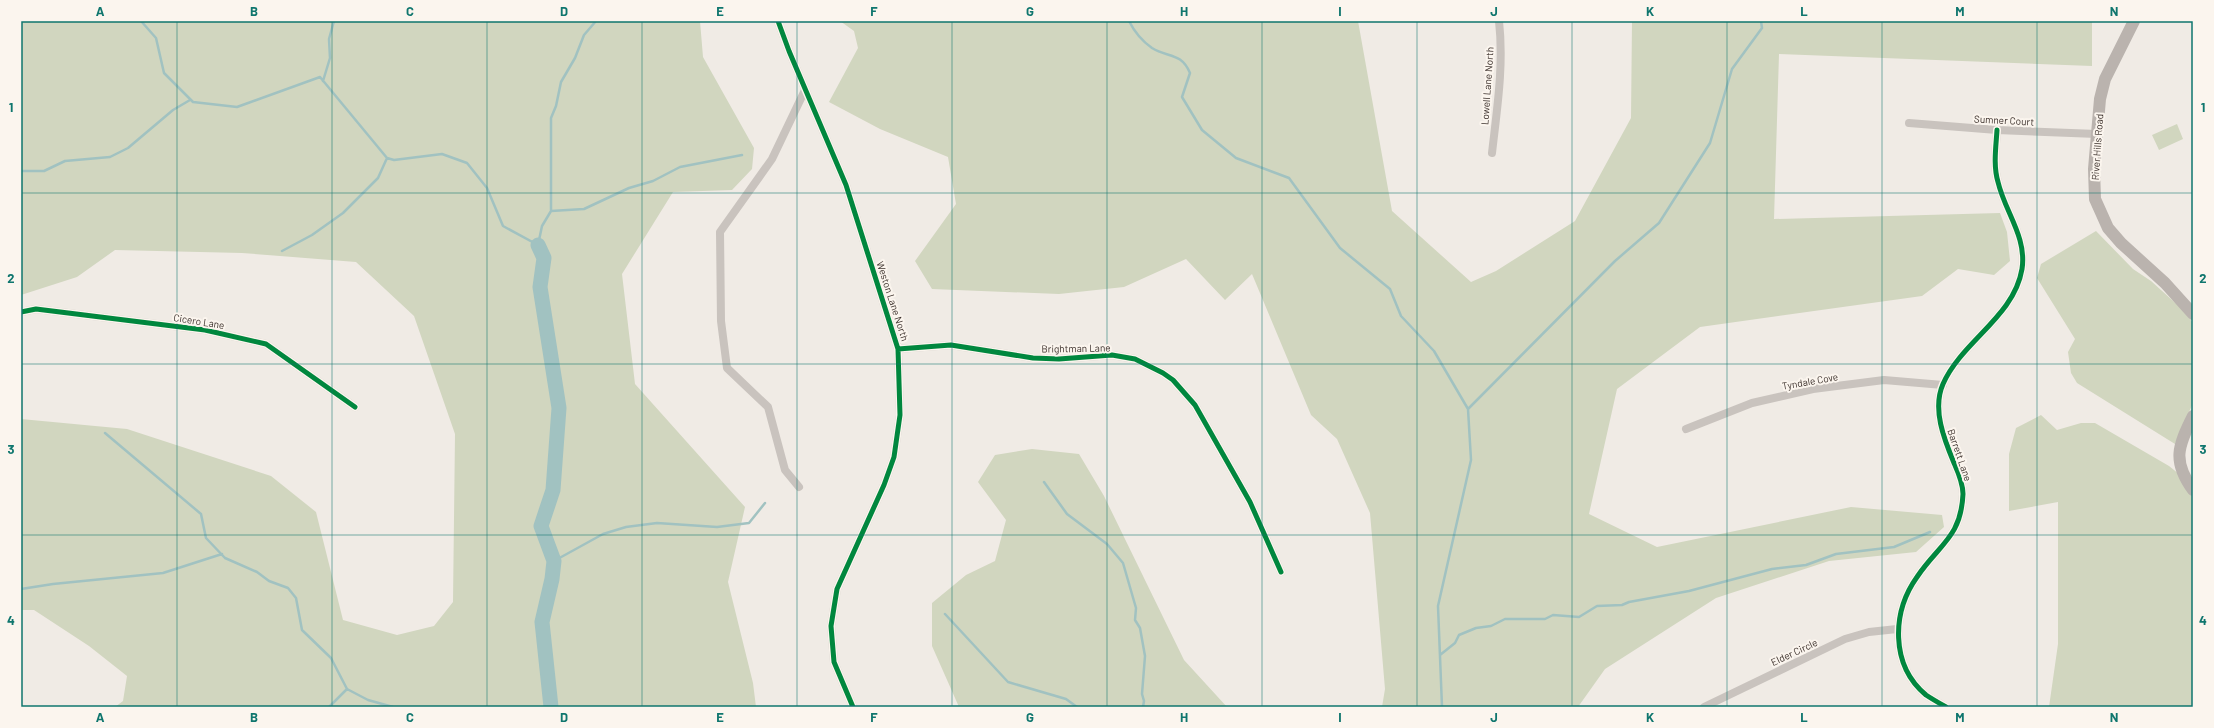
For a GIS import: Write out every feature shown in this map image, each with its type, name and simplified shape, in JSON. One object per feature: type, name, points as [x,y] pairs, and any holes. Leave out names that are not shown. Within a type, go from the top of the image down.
[{"type":"street","name":"Weston Lane North","points":[[778,21],[805,90],[846,185],[898,349],[900,415],[894,457],[884,485],[837,589],[831,626],[834,662],[853,707]]},
{"type":"street","name":"Lowell Lane North","points":[[1492,153],[1498,94],[1501,40],[1499,21]]},
{"type":"street","name":"River Hills Road","points":[[2134,21],[2105,79],[2097,134],[2094,185],[2100,213],[2108,228],[2121,243],[2165,284],[2193,314]]},
{"type":"street","points":[[799,487],[786,470],[768,407],[727,368],[721,321],[720,232],[772,159],[805,90]]},
{"type":"street","name":"Sumner Court","points":[[1909,123],[1997,130],[2097,134]]},
{"type":"street","name":"Barrett Lane","points":[[1946,707],[1926,694],[1902,662],[1897,629],[1902,605],[1908,591],[1917,576],[1951,537],[1959,522],[1962,508],[1963,491],[1960,478],[1942,430],[1940,419],[1942,385],[1955,365],[2012,297],[2022,269],[2020,239],[2002,198],[1997,181],[1995,164],[1997,130]]},
{"type":"street","name":"Cicero Lane","points":[[21,312],[36,309],[205,330],[266,344],[355,407]]},
{"type":"street","name":"Brightman Lane","points":[[898,349],[951,345],[1033,358],[1059,359],[1112,355],[1135,359],[1163,373],[1173,380],[1195,405],[1250,502],[1281,572]]},
{"type":"street","name":"Tyndale Cove","points":[[1686,429],[1752,403],[1813,388],[1884,380],[1942,385]]},
{"type":"street","points":[[2193,416],[2182,438],[2178,460],[2182,472],[2193,490]]},
{"type":"street","name":"Elder Circle","points":[[1704,707],[1845,639],[1869,632],[1897,629]]},
{"type":"green space","points":[[21,21],[700,21],[703,57],[754,148],[752,169],[732,190],[673,192],[622,274],[635,384],[745,507],[728,582],[753,683],[756,707],[115,707],[123,701],[127,676],[89,646],[34,610],[21,610],[21,419],[127,429],[271,476],[316,512],[343,620],[397,635],[434,626],[453,602],[455,434],[414,316],[356,262],[242,253],[115,250],[77,277],[21,295]]},
{"type":"green space","points":[[840,21],[1358,21],[1392,211],[1471,282],[1496,271],[1575,221],[1631,118],[1632,21],[2092,21],[2092,66],[1779,54],[1774,219],[2000,213],[2007,232],[2010,261],[1994,275],[1958,269],[1922,296],[1700,327],[1617,389],[1589,514],[1657,547],[1851,507],[1942,515],[1944,527],[1916,552],[1829,561],[1716,598],[1605,669],[1578,707],[1382,707],[1385,689],[1370,513],[1337,439],[1311,415],[1252,274],[1225,300],[1186,259],[1124,287],[1059,294],[932,289],[915,261],[956,204],[948,157],[880,129],[829,102],[858,48],[854,31]]},
{"type":"green space","points":[[2177,124],[2183,139],[2159,150],[2152,135]]},
{"type":"green space","points":[[2096,231],[2133,269],[2151,281],[2182,309],[2193,323],[2193,403],[2175,444],[2077,383],[2071,373],[2068,352],[2075,339],[2037,278],[2041,264]]},
{"type":"green space","points":[[2041,415],[2057,430],[2081,423],[2095,423],[2169,466],[2179,474],[2193,498],[2193,707],[2049,707],[2058,644],[2058,502],[2009,511],[2009,454],[2016,428]]},
{"type":"green space","points":[[1032,449],[1079,454],[1104,496],[1184,660],[1227,707],[959,707],[932,646],[932,603],[966,575],[995,561],[1006,520],[978,482],[995,455]]},
{"type":"waterway","points":[[141,21],[156,38],[164,73],[193,102],[237,107],[320,77],[387,158],[394,160],[442,154],[467,163],[487,188],[503,226],[538,245],[542,226],[551,211],[551,118],[556,106],[561,82],[575,58],[584,35],[596,21]]},
{"type":"waterway","points":[[323,81],[330,58],[329,39],[334,21]]},
{"type":"waterway","points":[[1129,21],[1139,36],[1148,45],[1158,51],[1178,58],[1186,66],[1190,73],[1182,97],[1202,130],[1236,158],[1289,178],[1340,248],[1390,289],[1401,316],[1434,351],[1468,409]]},
{"type":"waterway","points":[[1442,707],[1438,606],[1471,460],[1468,409],[1615,261],[1659,223],[1710,143],[1732,69],[1762,28],[1761,21]]},
{"type":"waterway","points":[[21,171],[44,171],[65,161],[110,157],[128,148],[173,110],[190,100]]},
{"type":"waterway","points":[[551,211],[584,209],[629,188],[653,181],[680,167],[742,155]]},
{"type":"waterway","points":[[282,251],[312,235],[343,213],[378,178],[387,158]]},
{"type":"waterway","points":[[538,245],[544,258],[540,287],[559,408],[553,490],[541,526],[554,561],[552,579],[542,622],[551,707]]},
{"type":"waterway","points":[[105,433],[201,514],[206,538],[225,558],[257,572],[269,581],[288,588],[296,598],[302,630],[331,658],[347,689],[368,700],[393,707]]},
{"type":"waterway","points":[[1044,482],[1067,514],[1107,544],[1123,563],[1136,608],[1135,620],[1140,628],[1145,656],[1142,694],[1144,701],[1143,707]]},
{"type":"waterway","points":[[554,561],[603,534],[626,527],[657,523],[717,527],[749,523],[765,503]]},
{"type":"waterway","points":[[1440,655],[1455,643],[1459,635],[1476,628],[1491,626],[1505,619],[1545,619],[1553,615],[1579,617],[1597,606],[1622,605],[1629,602],[1689,591],[1772,569],[1806,565],[1836,554],[1894,547],[1930,532]]},
{"type":"waterway","points":[[21,589],[53,584],[163,573],[222,554]]},
{"type":"waterway","points":[[945,614],[1008,682],[1066,699],[1077,707]]},
{"type":"waterway","points":[[329,707],[347,689]]},
{"type":"cycle path","points":[[778,21],[789,51],[846,185],[898,349],[900,415],[894,457],[884,485],[837,589],[831,626],[834,662],[853,707]]},
{"type":"cycle path","points":[[1946,707],[1926,695],[1914,683],[1906,669],[1901,654],[1899,622],[1909,591],[1925,566],[1948,540],[1958,521],[1961,509],[1963,490],[1959,474],[1943,434],[1939,414],[1940,394],[1943,384],[1962,355],[2009,301],[2017,286],[2022,269],[2023,257],[2018,235],[2001,193],[1996,176],[1995,156],[1997,130]]},
{"type":"cycle path","points":[[21,312],[36,309],[205,330],[266,344],[355,407]]},
{"type":"cycle path","points":[[898,349],[951,345],[1033,358],[1059,359],[1112,355],[1135,359],[1163,373],[1173,380],[1195,405],[1250,502],[1281,572]]}]
